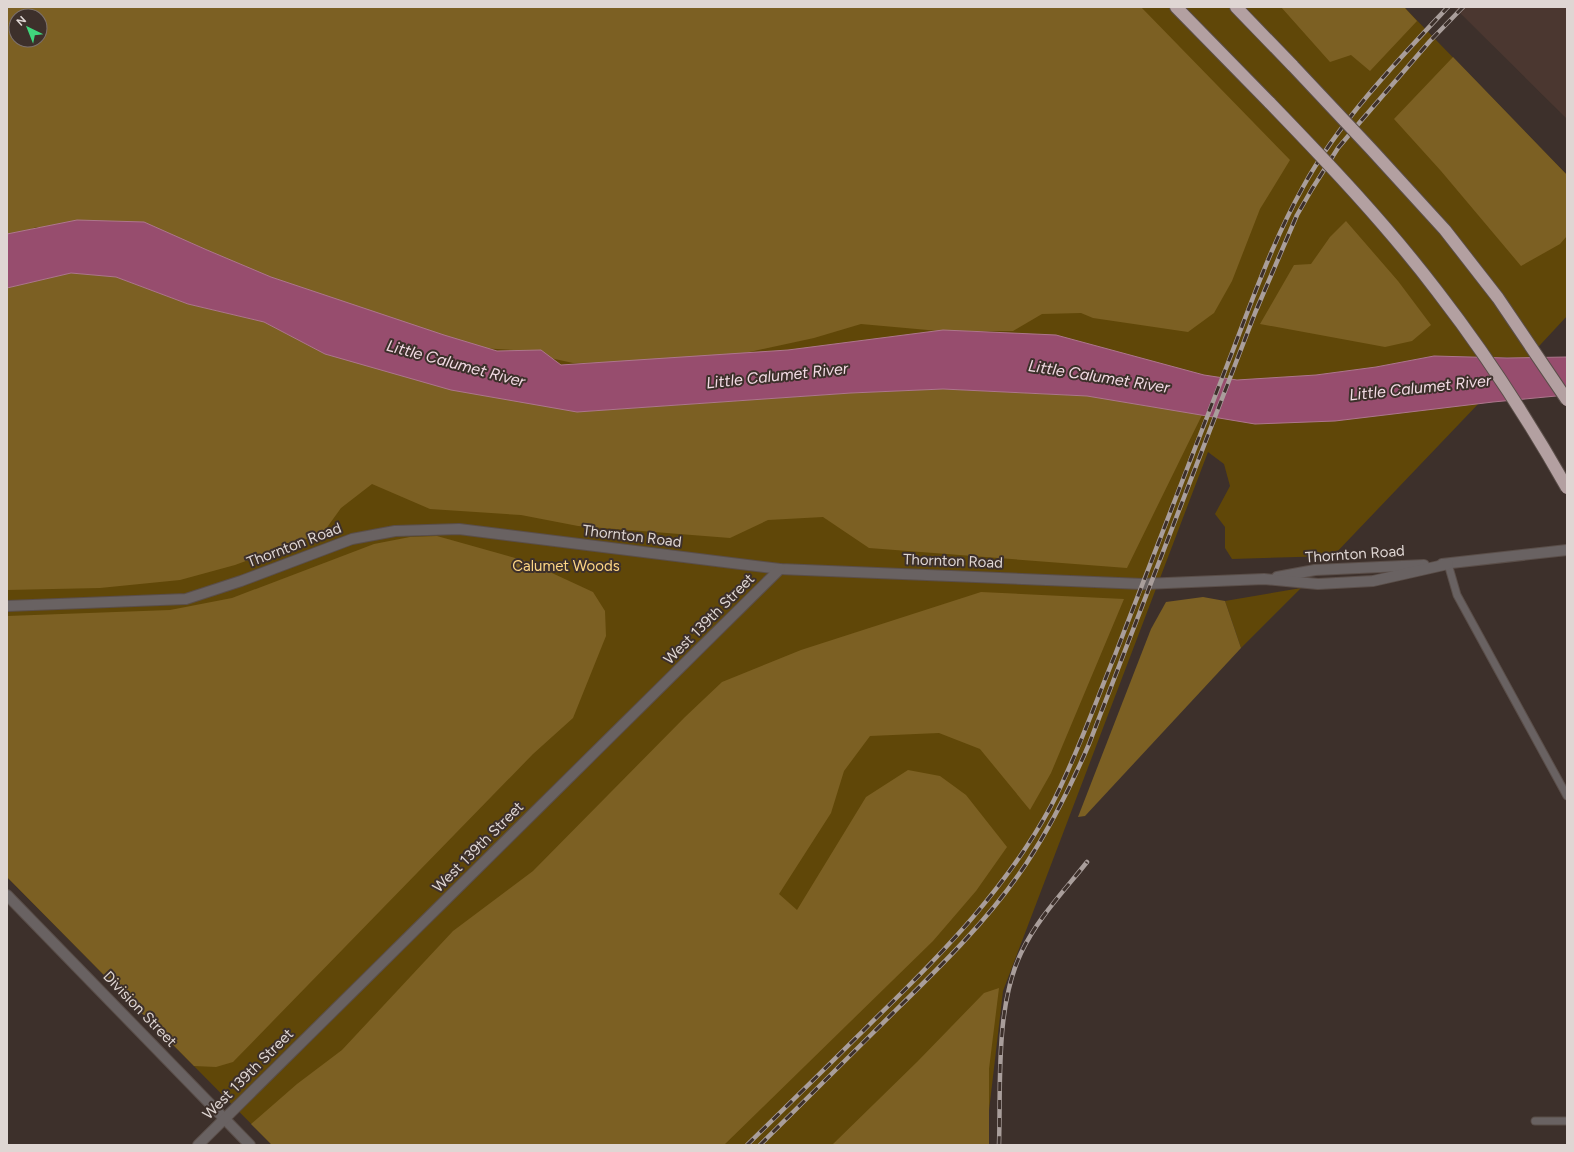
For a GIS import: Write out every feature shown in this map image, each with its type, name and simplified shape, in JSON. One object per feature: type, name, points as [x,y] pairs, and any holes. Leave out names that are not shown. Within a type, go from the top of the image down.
[{"type":"highway","points":[[1176,7],[1313,148],[1394,238],[1437,291],[1509,391],[1567,488]]},
{"type":"highway","points":[[1236,7],[1372,149],[1444,230],[1498,298],[1567,400]]},
{"type":"street","name":"Thornton Road","points":[[7,606],[186,599],[241,581],[352,539],[395,531],[459,529],[780,569],[1143,584],[1264,579],[1315,570],[1448,564],[1567,550]]},
{"type":"street","name":"Thornton Road","points":[[1264,579],[1318,584],[1373,581],[1448,564]]},
{"type":"street","name":"West 139th Street","points":[[198,1145],[780,569]]},
{"type":"street","name":"Division Street","points":[[7,895],[250,1145]]},
{"type":"lane","points":[[1448,564],[1457,594],[1567,796]]},
{"type":"lane","points":[[1534,1121],[1567,1121]]},
{"type":"shaded area","points":[[7,7],[1141,7],[1290,160],[1260,209],[1232,281],[1214,313],[1188,332],[1093,318],[1081,313],[1042,314],[1013,331],[939,331],[861,324],[814,338],[740,354],[663,362],[573,363],[514,350],[479,348],[298,291],[189,242],[144,229],[36,227],[7,239]]},
{"type":"shaded area","points":[[1281,7],[1404,7],[1417,21],[1370,71],[1351,55],[1330,62]]},
{"type":"shaded area","points":[[1454,7],[1567,7],[1567,119]]},
{"type":"shaded area","points":[[1453,57],[1567,175],[1567,236],[1560,244],[1521,266],[1441,171],[1394,119]]},
{"type":"shaded area","points":[[1346,221],[1398,281],[1431,325],[1412,341],[1385,347],[1260,324],[1294,265],[1311,264],[1330,237]]},
{"type":"shaded area","points":[[71,273],[116,277],[188,304],[264,322],[325,354],[576,412],[851,393],[943,389],[1087,396],[1202,415],[1127,568],[869,548],[823,517],[768,520],[730,538],[578,526],[521,515],[430,509],[372,484],[341,508],[323,533],[235,565],[180,580],[100,588],[7,590],[7,288]]},
{"type":"shaded area","points":[[437,536],[526,561],[593,592],[605,611],[606,636],[573,718],[533,754],[233,1062],[216,1067],[194,1066],[7,877],[7,616],[170,610],[232,598],[374,544],[410,537]]},
{"type":"shaded area","points":[[981,592],[1124,599],[1051,773],[1030,810],[980,749],[939,733],[870,736],[844,771],[831,813],[779,894],[797,910],[866,797],[908,770],[940,776],[966,795],[1007,847],[976,891],[933,941],[724,1145],[272,1145],[251,1124],[297,1084],[342,1050],[453,931],[533,871],[685,717],[722,682],[801,650]]},
{"type":"shaded area","points":[[1203,597],[1225,601],[1241,648],[1085,816],[1078,817],[1151,629],[1166,602]]},
{"type":"shaded area","points":[[999,988],[989,1069],[989,1145],[832,1145],[918,1061],[984,993]]},
{"type":"green space","name":"Calumet Woods","points":[[7,7],[1404,7],[1567,175],[1567,316],[1528,358],[1434,356],[1376,367],[1316,375],[1481,401],[1333,556],[1232,559],[1225,548],[1225,527],[1215,514],[1230,486],[1224,464],[1208,452],[1003,991],[985,1145],[272,1145],[7,877]]},
{"type":"green space","points":[[1301,588],[1241,648],[1225,601]]},
{"type":"water","name":"Little Calumet River","points":[[77,220],[144,222],[271,277],[444,335],[497,351],[541,350],[561,365],[788,350],[943,330],[1056,335],[1204,375],[1237,380],[1316,375],[1376,367],[1434,356],[1507,358],[1567,357],[1567,395],[1493,402],[1335,421],[1255,424],[1087,396],[943,389],[851,393],[577,412],[451,390],[325,354],[264,322],[188,304],[116,277],[71,273],[7,288],[7,234]]},
{"type":"railway","points":[[747,1145],[927,968],[973,917],[1015,864],[1034,836],[1069,769],[1130,617],[1257,288],[1283,227],[1303,187],[1333,139],[1389,70],[1448,7]]},
{"type":"railway","points":[[760,1145],[930,976],[981,923],[1012,884],[1035,850],[1060,806],[1089,744],[1255,313],[1297,215],[1338,148],[1430,41],[1463,7]]},
{"type":"railway","points":[[999,1145],[1000,1072],[1003,1022],[1013,975],[1027,941],[1051,906],[1087,862]]}]
